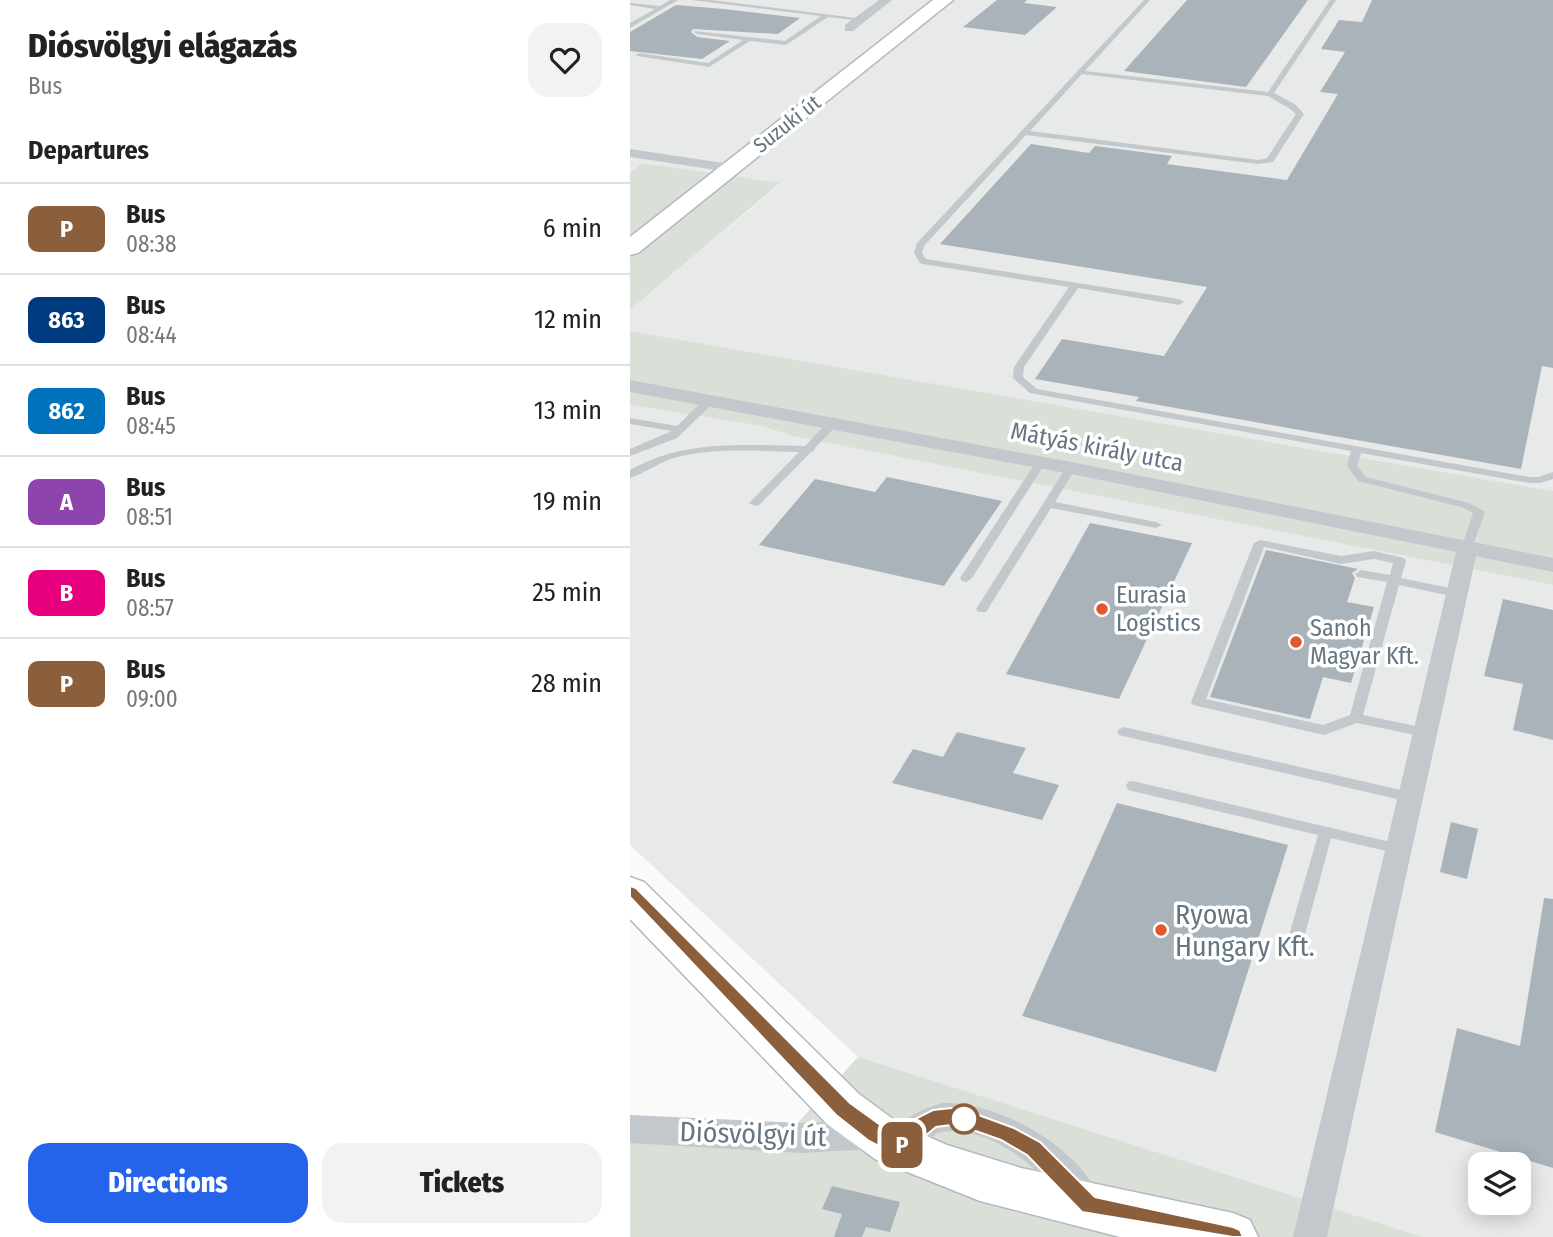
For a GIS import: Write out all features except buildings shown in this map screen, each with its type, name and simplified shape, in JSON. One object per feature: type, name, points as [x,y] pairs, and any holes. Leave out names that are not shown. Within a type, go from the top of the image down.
[{"type":"main road","name":"Suzuki út","points":[[630,248],[944,0]]},
{"type":"main road","points":[[630,893],[843,1109],[888,1142],[984,1179],[1233,1237]]},
{"type":"street","points":[[849,28],[884,1]]},
{"type":"street","points":[[630,153],[730,168]]},
{"type":"street","name":"Mátyás király utca","points":[[630,386],[1041,462],[1553,565]]},
{"type":"street","points":[[1310,1237],[1466,549]]},
{"type":"street","name":"Diósvölgyi út","points":[[630,1129],[888,1142]]},
{"type":"lane","points":[[630,26],[675,0]]},
{"type":"lane","points":[[694,0],[861,19]]},
{"type":"lane","points":[[1147,0],[920,245],[918,253],[923,261],[1179,302]]},
{"type":"lane","points":[[1269,94],[1333,0]]},
{"type":"lane","points":[[632,4],[660,8]]},
{"type":"lane","points":[[696,32],[786,43],[827,15]]},
{"type":"lane","points":[[639,55],[709,65],[748,38]]},
{"type":"lane","points":[[1023,132],[1258,162],[1270,160],[1300,114],[1269,94],[1080,72]]},
{"type":"lane","points":[[1074,287],[1019,368],[1018,378],[1027,387],[1044,394],[1529,480],[1540,480],[1553,475]]},
{"type":"lane","points":[[630,453],[652,447],[681,430],[711,399]]},
{"type":"lane","points":[[630,421],[681,430]]},
{"type":"lane","points":[[755,503],[833,423]]},
{"type":"lane","points":[[630,475],[654,460],[691,452],[810,449]]},
{"type":"lane","points":[[1357,450],[1352,466],[1362,479],[1465,505],[1479,512],[1466,549]]},
{"type":"lane","points":[[966,578],[1041,462]]},
{"type":"lane","points":[[982,609],[1071,468]]},
{"type":"lane","points":[[1048,504],[1156,525]]},
{"type":"lane","points":[[1356,718],[1400,561],[1374,555],[1341,559],[1259,543],[1198,702],[1324,730],[1356,718],[1425,732]]},
{"type":"lane","points":[[1361,574],[1456,593]]},
{"type":"lane","points":[[1124,732],[1410,797]]},
{"type":"lane","points":[[1133,786],[1399,849]]},
{"type":"lane","points":[[1293,949],[1326,832]]},
{"type":"shaded area","points":[[630,0],[1553,0],[1553,491],[630,331],[630,310],[780,184],[642,163],[630,173]]},
{"type":"shaded area","points":[[642,163],[780,183],[630,310],[630,173]]},
{"type":"shaded area","points":[[630,331],[1553,491],[1553,585],[792,436],[762,426],[630,405]]},
{"type":"shaded area","points":[[630,405],[762,426],[792,436],[1553,585],[1553,1237],[1399,1237],[858,1057],[630,845]]},
{"type":"shaded area","points":[[858,1057],[1422,1237],[630,1237],[630,1116],[793,1128]]},
{"type":"bus line","name":"P","points":[[630,893],[843,1109],[876,1135],[900,1148],[919,1126],[933,1118],[951,1116],[973,1121],[1008,1134],[1034,1148],[1090,1205],[1233,1237]]},
{"type":"place","name":"Eurasia Logistics","points":[[1102,609]]},
{"type":"place","name":"Sanoh Magyar Kft.","points":[[1296,642]]},
{"type":"place","name":"Ryowa Hungary Kft.","points":[[1161,930]]}]
